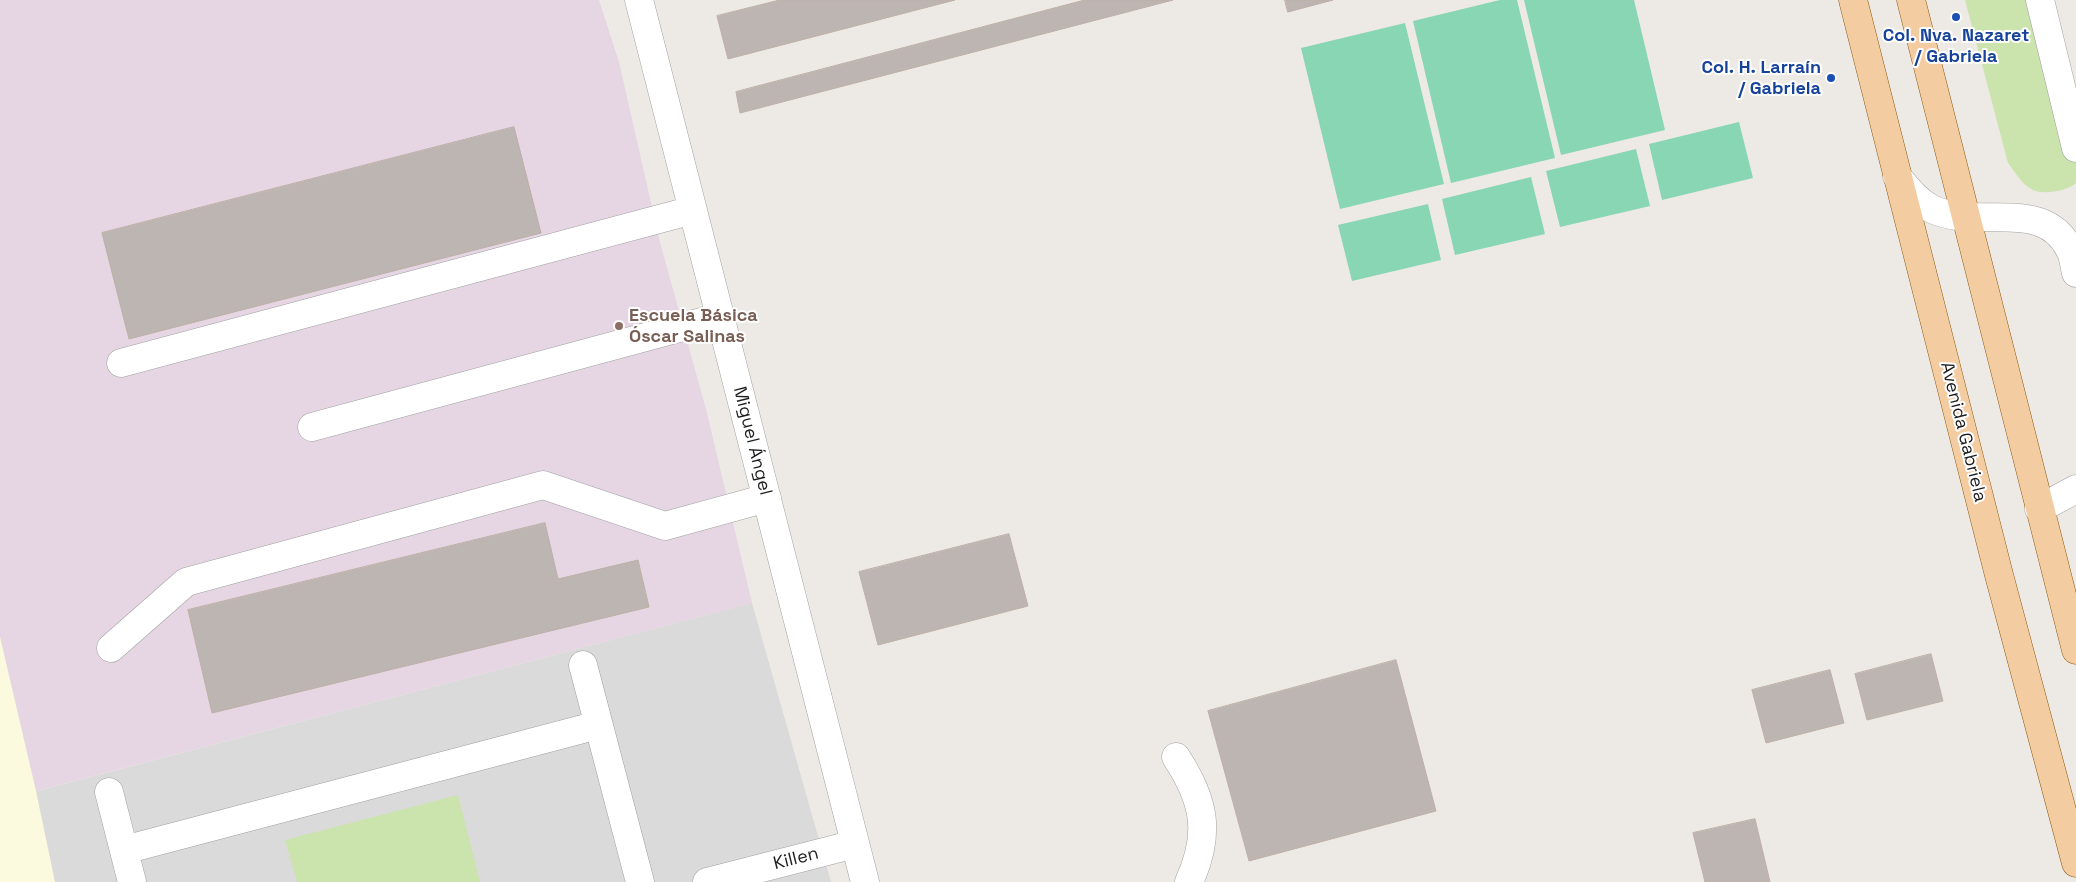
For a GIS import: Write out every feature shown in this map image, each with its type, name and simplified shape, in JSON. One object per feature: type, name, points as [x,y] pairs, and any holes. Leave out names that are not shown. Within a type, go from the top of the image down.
[{"type":"main road","name":"Avenida Gabriela","points":[[1853,0],[1999,574],[2076,863]]},
{"type":"main road","points":[[1911,0],[2076,650]]},
{"type":"street","name":"Miguel Ángel","points":[[639,0],[865,882]]},
{"type":"street","points":[[2040,0],[2076,148]]},
{"type":"street","points":[[1897,176],[1918,200],[1930,208],[1943,213],[1966,217],[2042,222],[2056,230],[2074,255]]},
{"type":"street","points":[[121,363],[693,210]]},
{"type":"street","points":[[312,427],[720,317]]},
{"type":"street","points":[[110,648],[186,582],[543,485],[666,526],[767,498]]},
{"type":"street","points":[[2039,509],[2076,489]]},
{"type":"street","points":[[583,665],[640,882]]},
{"type":"street","points":[[124,850],[598,725]]},
{"type":"street","points":[[1176,757],[1189,777],[1198,798],[1202,821],[1202,844],[1189,882]]},
{"type":"street","points":[[109,792],[132,882]]},
{"type":"street","name":"Killen","points":[[707,882],[855,844]]},
{"type":"shaded area","points":[[0,0],[599,0],[619,62],[660,242],[707,413],[752,603],[36,791],[0,637]]},
{"type":"shaded area","points":[[752,603],[831,882],[0,882],[0,637],[37,791]]},
{"type":"shaded area","points":[[0,637],[36,791],[55,882],[0,882]]},
{"type":"green space","points":[[1500,0],[1517,0],[1555,158],[1451,183],[1413,21]]},
{"type":"green space","points":[[1524,0],[1634,0],[1665,130],[1561,155]]},
{"type":"green space","points":[[1965,0],[2051,0],[2076,104],[2076,183],[2072,186],[2050,192],[2033,190],[2022,182],[2008,163]]},
{"type":"green space","points":[[1405,23],[1444,184],[1340,209],[1301,48]]},
{"type":"green space","points":[[1739,122],[1753,178],[1662,200],[1649,144]]},
{"type":"green space","points":[[1636,149],[1650,206],[1560,227],[1546,171]]},
{"type":"green space","points":[[1531,177],[1545,234],[1455,255],[1442,199]]},
{"type":"green space","points":[[1428,204],[1441,260],[1352,281],[1338,225]]},
{"type":"green space","points":[[458,795],[480,882],[297,882],[285,840]]},
{"type":"building","points":[[780,0],[955,0],[728,59],[717,16]]},
{"type":"building","points":[[1085,0],[1173,0],[740,113],[736,92]]},
{"type":"building","points":[[1285,0],[1333,0],[1288,12]]},
{"type":"building","points":[[514,127],[541,233],[129,339],[102,233]]},
{"type":"building","points":[[545,523],[558,579],[638,560],[649,607],[212,713],[188,610]]},
{"type":"building","points":[[1009,534],[1028,606],[878,645],[859,572]]},
{"type":"building","points":[[1931,654],[1943,701],[1867,720],[1855,674]]},
{"type":"building","points":[[1396,660],[1436,811],[1249,861],[1208,711]]},
{"type":"building","points":[[1830,670],[1844,723],[1766,743],[1752,690]]},
{"type":"building","points":[[1755,819],[1770,882],[1705,882],[1693,833]]},
{"type":"place","name":"Col. Nva. Nazaret / Gabriela","points":[[1956,17]]},
{"type":"place","name":"Col. H. Larraín / Gabriela","points":[[1831,78]]},
{"type":"place","name":"Escuela Básica Óscar Salinas","points":[[619,326]]}]
